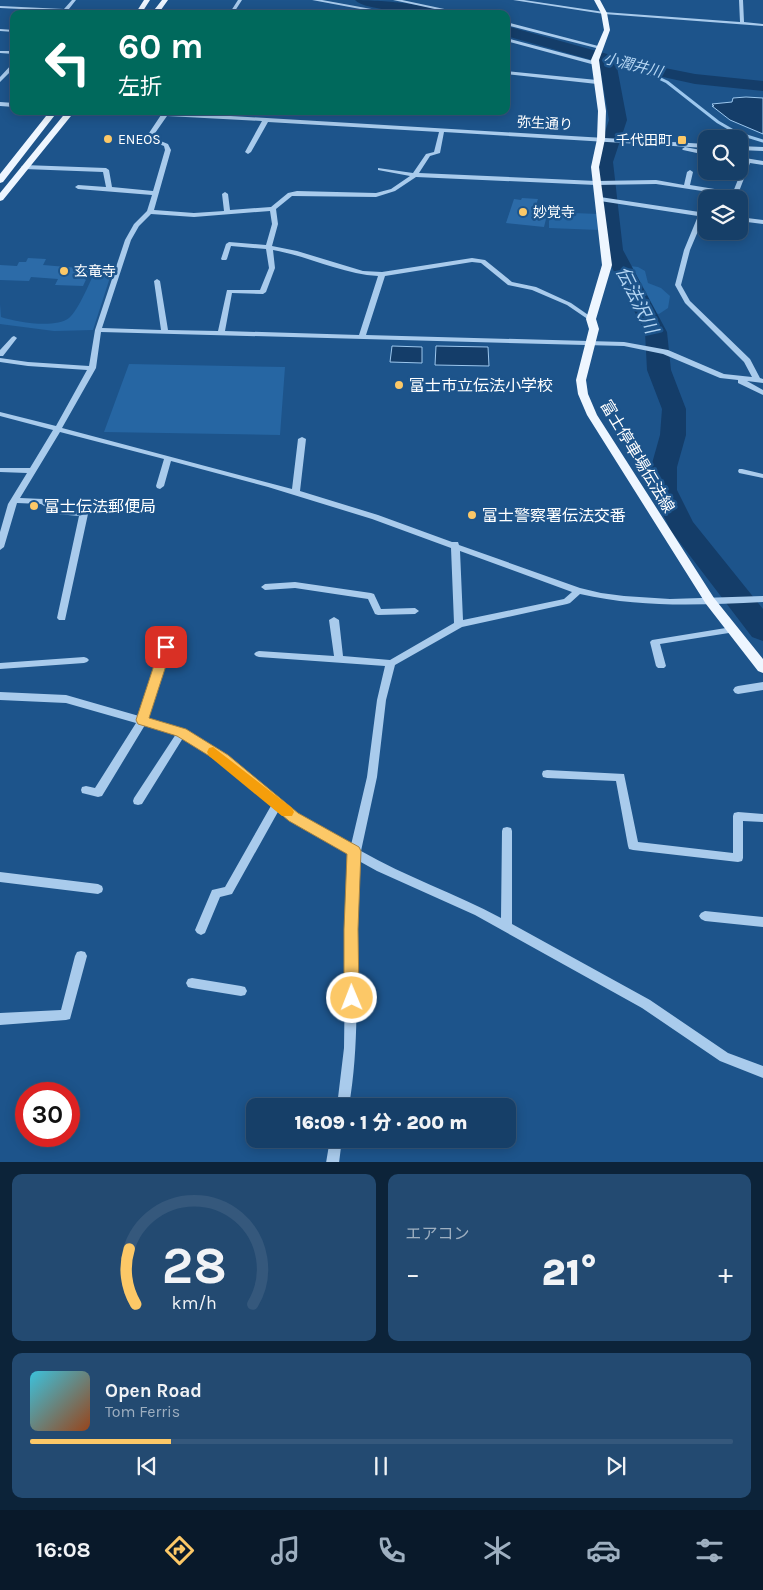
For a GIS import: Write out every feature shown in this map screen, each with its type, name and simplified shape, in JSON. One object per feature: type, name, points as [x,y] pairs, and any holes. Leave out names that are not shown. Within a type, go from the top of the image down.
[{"type":"main road","points":[[157,10],[165,0]]},
{"type":"main road","name":"富士停車場伝法線","points":[[597,0],[604,14],[606,30],[597,56],[597,82],[602,111],[601,138],[595,167],[602,198],[607,265],[591,319],[594,329],[581,380],[583,394],[592,415],[710,601],[763,668]]},
{"type":"main road","points":[[0,180],[51,115]]},
{"type":"main road","points":[[0,198],[68,115]]},
{"type":"street","points":[[65,10],[74,0]]},
{"type":"street","points":[[314,0],[378,10]]},
{"type":"street","points":[[515,0],[604,14],[763,25]]},
{"type":"street","points":[[741,0],[742,24]]},
{"type":"street","points":[[385,10],[396,1],[444,10]]},
{"type":"street","points":[[0,7],[38,10]]},
{"type":"street","points":[[510,24],[597,56]]},
{"type":"street","points":[[510,40],[597,56]]},
{"type":"street","points":[[510,72],[597,82]]},
{"type":"street","points":[[0,547],[15,500],[92,368],[98,330],[128,240],[136,225],[150,212],[168,150],[166,145],[151,139],[150,136],[164,115]]},
{"type":"street","name":"弥生通り","points":[[182,115],[601,138],[698,146]]},
{"type":"street","points":[[248,152],[266,120]]},
{"type":"street","points":[[150,212],[194,215],[273,209],[292,193],[376,195],[393,190],[415,175],[428,156],[437,153],[442,130]]},
{"type":"street","points":[[674,144],[698,151]]},
{"type":"street","points":[[748,148],[763,149]]},
{"type":"street","points":[[748,161],[763,164]]},
{"type":"street","points":[[24,167],[106,170],[109,189]]},
{"type":"street","points":[[380,169],[415,175],[564,182],[656,182],[735,194],[741,180]]},
{"type":"street","points":[[687,186],[690,172]]},
{"type":"street","points":[[564,182],[564,189]]},
{"type":"street","points":[[290,184],[292,193]]},
{"type":"street","points":[[78,187],[155,193]]},
{"type":"street","points":[[225,194],[227,212]]},
{"type":"street","points":[[602,198],[698,213]]},
{"type":"street","points":[[221,333],[229,291],[263,292],[272,268],[269,246],[275,224],[273,209]]},
{"type":"street","points":[[748,220],[763,222]]},
{"type":"street","points":[[698,227],[687,250],[678,285],[687,302],[747,360],[760,381]]},
{"type":"street","points":[[224,259],[229,244],[269,246],[362,272],[382,274],[472,260],[482,262],[510,284],[534,288],[569,304],[591,319]]},
{"type":"street","points":[[362,336],[382,274]]},
{"type":"street","points":[[157,281],[165,332]]},
{"type":"street","points":[[98,330],[591,342],[648,348],[665,352],[715,373],[739,379],[760,381]]},
{"type":"street","points":[[0,354],[14,338]]},
{"type":"street","points":[[0,360],[28,364],[92,368]]},
{"type":"street","points":[[739,379],[763,393]]},
{"type":"street","points":[[0,414],[168,458],[375,516],[578,591],[626,601],[763,599]]},
{"type":"street","points":[[296,493],[302,439]]},
{"type":"street","points":[[160,486],[168,458]]},
{"type":"street","points":[[0,470],[32,471]]},
{"type":"street","points":[[742,471],[763,476]]},
{"type":"street","points":[[15,500],[43,502],[60,512],[84,514],[62,618]]},
{"type":"street","points":[[455,544],[459,624]]},
{"type":"street","points":[[265,588],[295,585],[371,596],[378,612],[415,611]]},
{"type":"street","points":[[259,654],[391,663],[459,624],[566,601],[578,591]]},
{"type":"street","points":[[334,620],[338,659]]},
{"type":"street","points":[[86,790],[98,792],[142,720],[172,629]]},
{"type":"street","points":[[661,666],[655,642],[732,630]]},
{"type":"street","points":[[0,666],[84,660]]},
{"type":"street","points":[[345,1098],[352,1032],[351,929],[354,851],[373,766],[382,697],[391,663]]},
{"type":"street","points":[[738,690],[763,686]]},
{"type":"street","points":[[0,696],[66,698],[182,732],[223,758],[276,804],[294,817],[381,868],[480,912],[646,1004],[724,1057],[763,1072]]},
{"type":"street","points":[[138,801],[182,732]]},
{"type":"street","points":[[546,774],[620,777],[633,846],[738,858],[738,816],[763,818]]},
{"type":"street","points":[[201,930],[216,893],[228,891],[276,804]]},
{"type":"street","points":[[506,927],[508,832]]},
{"type":"street","points":[[0,877],[98,889]]},
{"type":"street","points":[[705,916],[763,922]]},
{"type":"street","points":[[0,1019],[66,1015],[81,956]]},
{"type":"street","points":[[192,983],[241,991]]},
{"type":"street","points":[[332,1162],[334,1148]]},
{"type":"shaded area","points":[[733,98],[763,98],[763,134],[730,120],[712,106],[714,106],[712,104],[732,102]]},
{"type":"shaded area","points":[[549,212],[598,214],[599,230],[549,228]]},
{"type":"shaded area","points":[[114,265],[93,330],[54,331],[0,324],[0,304],[1,317],[8,319],[45,324],[69,318],[77,308],[97,267]]},
{"type":"shaded area","points":[[621,265],[638,267],[645,271],[648,283],[661,288],[670,296],[668,308],[659,314],[640,309],[620,282]]},
{"type":"shaded area","points":[[392,346],[422,347],[422,363],[390,362]]},
{"type":"shaded area","points":[[436,346],[488,347],[489,366],[435,365]]},
{"type":"shaded area","points":[[129,364],[285,367],[280,435],[104,432]]},
{"type":"building","name":"妙覚寺","points":[[522,198],[538,199],[534,211],[547,215],[544,227],[506,223],[514,199],[521,200]]},
{"type":"building","name":"玄竜寺","points":[[28,258],[46,259],[43,265],[91,269],[83,286],[55,285],[58,279],[31,277],[29,281],[0,280],[0,265],[17,266],[19,262],[26,262]]},
{"type":"waterway","name":"小潤井川","points":[[363,0],[415,10]]},
{"type":"waterway","name":"小潤井川","points":[[510,32],[607,59]]},
{"type":"waterway","name":"小潤井川","points":[[607,59],[638,68],[695,79],[763,86]]},
{"type":"waterway","name":"伝法沢川","points":[[607,59],[618,120],[604,162],[613,250],[656,332],[659,370],[674,409],[673,435],[664,467],[664,490],[681,525],[763,630]]},
{"type":"waterway","points":[[638,68],[667,82],[718,122],[737,133],[763,141]]},
{"type":"slow traffic","points":[[213,752],[223,758],[287,812]]},
{"type":"place","name":"ENEOS","points":[[108,139]]},
{"type":"place","name":"千代田町","points":[[682,140]]},
{"type":"place","name":"妙覚寺","points":[[523,212]]},
{"type":"place","name":"玄竜寺","points":[[64,271]]},
{"type":"place","name":"富士市立伝法小学校","points":[[399,385]]},
{"type":"place","name":"富士伝法郵便局","points":[[34,506]]},
{"type":"place","name":"富士警察署伝法交番","points":[[472,515]]},
{"type":"route","points":[[166,647],[142,720],[182,732],[223,758],[276,804],[294,817],[354,851],[351,929],[352,998]]}]
